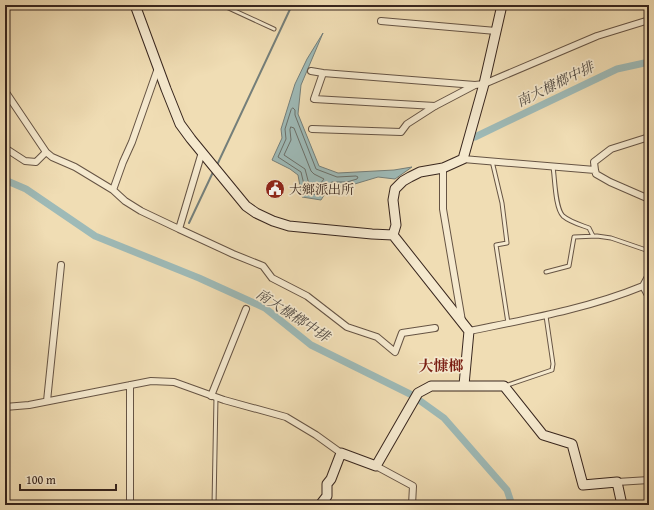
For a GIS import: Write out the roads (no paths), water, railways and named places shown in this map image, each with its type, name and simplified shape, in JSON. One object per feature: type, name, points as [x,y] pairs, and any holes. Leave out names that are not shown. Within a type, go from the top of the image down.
[{"type":"street","points":[[135,5],[180,124],[246,206],[256,213],[273,221],[289,226],[393,235],[466,327]]},
{"type":"street","points":[[463,158],[479,84],[496,31],[502,5]]},
{"type":"street","points":[[312,129],[401,132],[407,124],[435,106],[479,84],[597,36],[649,20]]},
{"type":"street","points":[[381,21],[496,31]]},
{"type":"street","points":[[113,190],[132,142],[158,68]]},
{"type":"street","points":[[311,71],[479,84]]},
{"type":"street","points":[[323,73],[314,99],[435,106]]},
{"type":"street","points":[[5,91],[46,152],[52,157],[75,167],[113,190],[125,201],[141,211],[233,254],[263,266],[272,278],[307,296],[347,327],[377,337],[395,352],[402,333],[435,328]]},
{"type":"street","points":[[649,137],[611,149],[594,162],[596,174],[610,182],[649,199]]},
{"type":"street","points":[[5,148],[25,161],[36,162],[46,152]]},
{"type":"street","points":[[179,229],[202,152]]},
{"type":"street","points":[[393,235],[396,225],[393,200],[395,189],[403,181],[420,172],[443,168],[463,158],[595,170]]},
{"type":"street","points":[[443,168],[443,209],[466,327],[464,385]]},
{"type":"street","points":[[47,401],[61,265]]},
{"type":"street","points":[[466,327],[508,323],[546,316],[617,297],[643,286],[649,275]]},
{"type":"street","points":[[643,286],[649,297]]},
{"type":"street","points":[[213,396],[246,310]]},
{"type":"street","points":[[5,407],[47,401],[151,381],[174,382],[213,396],[286,417],[316,435],[341,453],[376,466],[413,486],[412,505]]},
{"type":"street","points":[[130,385],[130,505]]},
{"type":"street","points":[[376,466],[418,393],[431,386],[504,386],[543,435],[572,444],[583,485],[649,480]]},
{"type":"street","points":[[320,505],[327,496],[328,484],[341,453]]},
{"type":"street","points":[[617,482],[622,505]]},
{"type":"lane","points":[[222,5],[274,29]]},
{"type":"lane","points":[[492,161],[502,203],[507,243],[496,245],[508,323]]},
{"type":"lane","points":[[553,166],[559,208],[563,216],[589,228],[593,236]]},
{"type":"lane","points":[[648,222],[649,236]]},
{"type":"lane","points":[[546,272],[569,266],[574,237],[593,236],[612,238],[649,251]]},
{"type":"lane","points":[[504,386],[552,370],[553,364],[546,316]]},
{"type":"lane","points":[[213,396],[214,505]]},
{"type":"water","points":[[323,33],[301,85],[298,114],[319,166],[338,173],[394,170],[412,167],[395,179],[378,177],[348,186],[334,186],[328,189],[321,200],[302,197],[298,175],[272,160],[282,138],[281,129],[295,84],[307,59]]},
{"type":"waterway","points":[[217,165],[292,5]]},
{"type":"waterway","name":"南大槺榔中排","points":[[475,137],[617,69],[649,62]]},
{"type":"waterway","points":[[189,223],[214,170]]},
{"type":"waterway","name":"南大槺榔中排","points":[[5,180],[26,189],[95,236],[199,278],[265,308],[311,345],[412,395],[444,418],[507,490],[512,505]]},
{"type":"place","name":"大鄉派出所","points":[[275,189]]},
{"type":"district","name":"大慷榔","points":[[441,366]]}]
